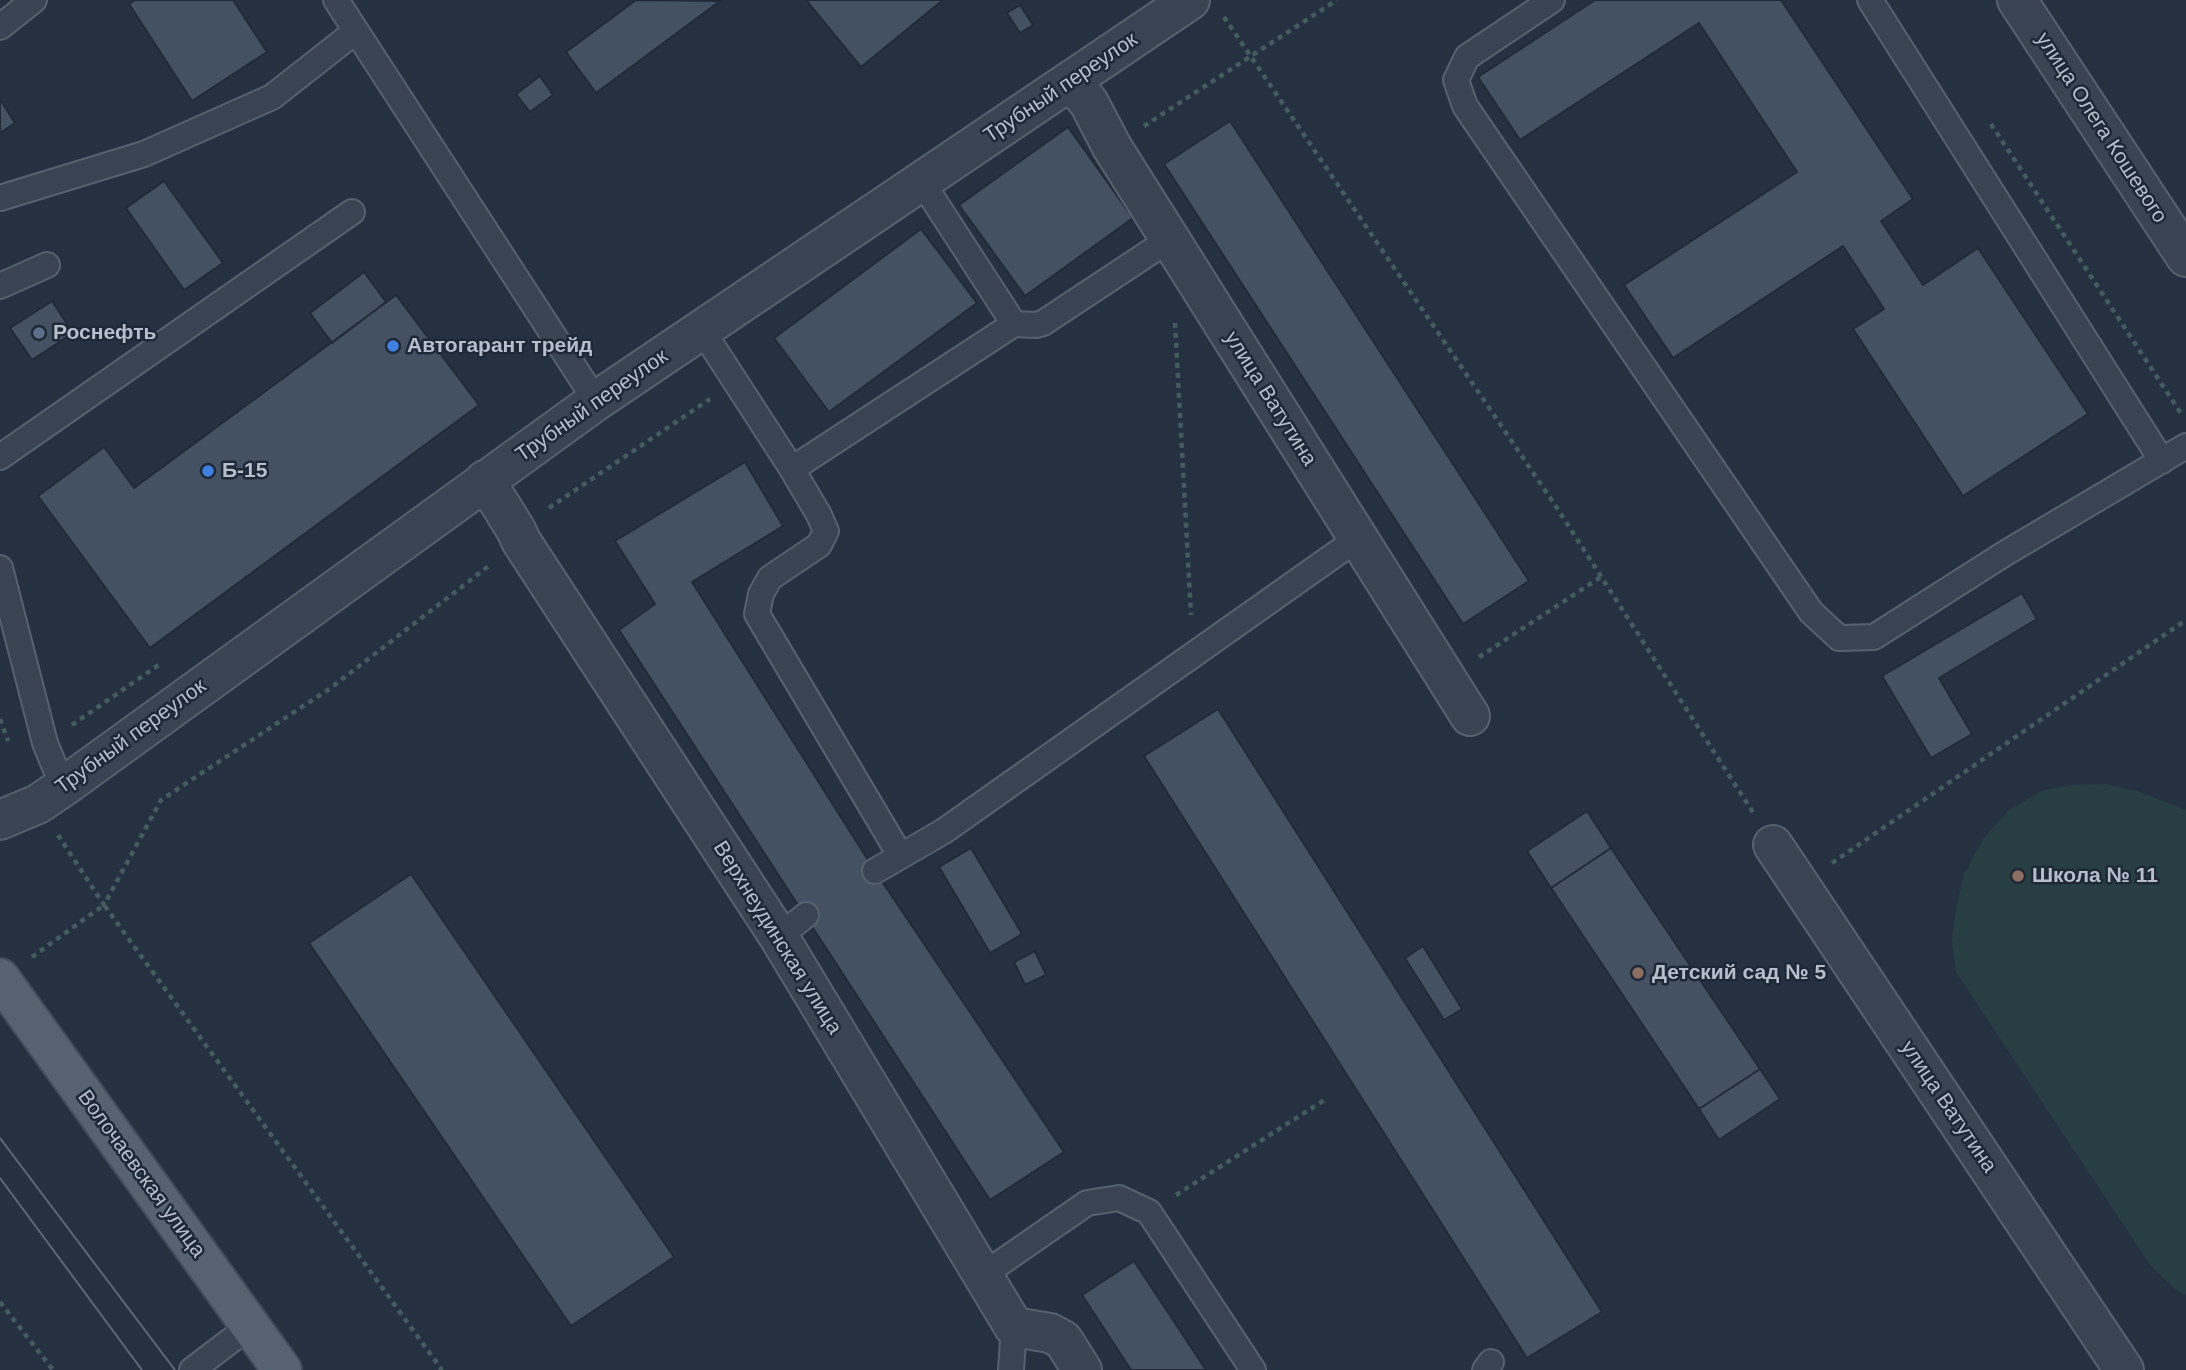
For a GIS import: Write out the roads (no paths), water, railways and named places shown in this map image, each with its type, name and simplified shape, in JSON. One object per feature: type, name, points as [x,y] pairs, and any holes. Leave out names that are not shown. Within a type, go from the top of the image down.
[{"type":"main road","name":"Волочаевская улица","points":[[1,979],[282,1370]]},
{"type":"street","name":"улица Олега Кошевого","points":[[2017,0],[2186,257]]},
{"type":"street","name":"Трубный переулок","points":[[0,820],[50,796],[596,401],[1071,81],[1205,6]]},
{"type":"street","name":"улица Ватутина","points":[[1071,81],[1089,103],[1112,147],[1470,716]]},
{"type":"street","name":"Верхнеудинская улица","points":[[485,480],[519,535],[793,926],[951,1226],[1014,1327]]},
{"type":"street","name":"улица Ватутина","points":[[1773,845],[2124,1370]]},
{"type":"street","points":[[1014,1327],[1050,1333],[1063,1339],[1082,1370]]},
{"type":"lane","points":[[0,27],[34,0]]},
{"type":"lane","points":[[336,0],[596,401]]},
{"type":"lane","points":[[1552,0],[1467,57],[1456,80],[1465,106],[1811,612],[1839,638],[1874,638],[2004,554],[2186,446]]},
{"type":"lane","points":[[1870,0],[2162,461]]},
{"type":"lane","points":[[0,198],[144,154],[272,97],[356,31]]},
{"type":"lane","points":[[922,182],[1014,324]]},
{"type":"lane","points":[[0,457],[352,212]]},
{"type":"lane","points":[[792,470],[1014,324],[1043,323],[1170,239]]},
{"type":"lane","points":[[0,286],[47,265]]},
{"type":"lane","points":[[702,330],[792,470],[826,531],[819,545],[770,578],[761,594],[757,614],[900,855]]},
{"type":"lane","points":[[875,871],[944,831],[1357,539]]},
{"type":"lane","points":[[0,568],[45,743],[50,796]]},
{"type":"lane","points":[[983,1275],[1087,1203],[1119,1198],[1149,1212],[1253,1370]]},
{"type":"lane","points":[[192,1370],[250,1326]]},
{"type":"lane","points":[[1012,1370],[1014,1327]]},
{"type":"tram line","points":[[0,1138],[175,1370]]},
{"type":"tram line","points":[[0,1178],[142,1370]]},
{"type":"place","name":"Роснефть","points":[[39,333]]},
{"type":"place","name":"Автогарант трейд","points":[[393,346]]},
{"type":"place","name":"Б-15","points":[[208,471]]},
{"type":"place","name":"Школа № 11","points":[[2018,876]]},
{"type":"place","name":"Детский сад № 5","points":[[1638,973]]}]
